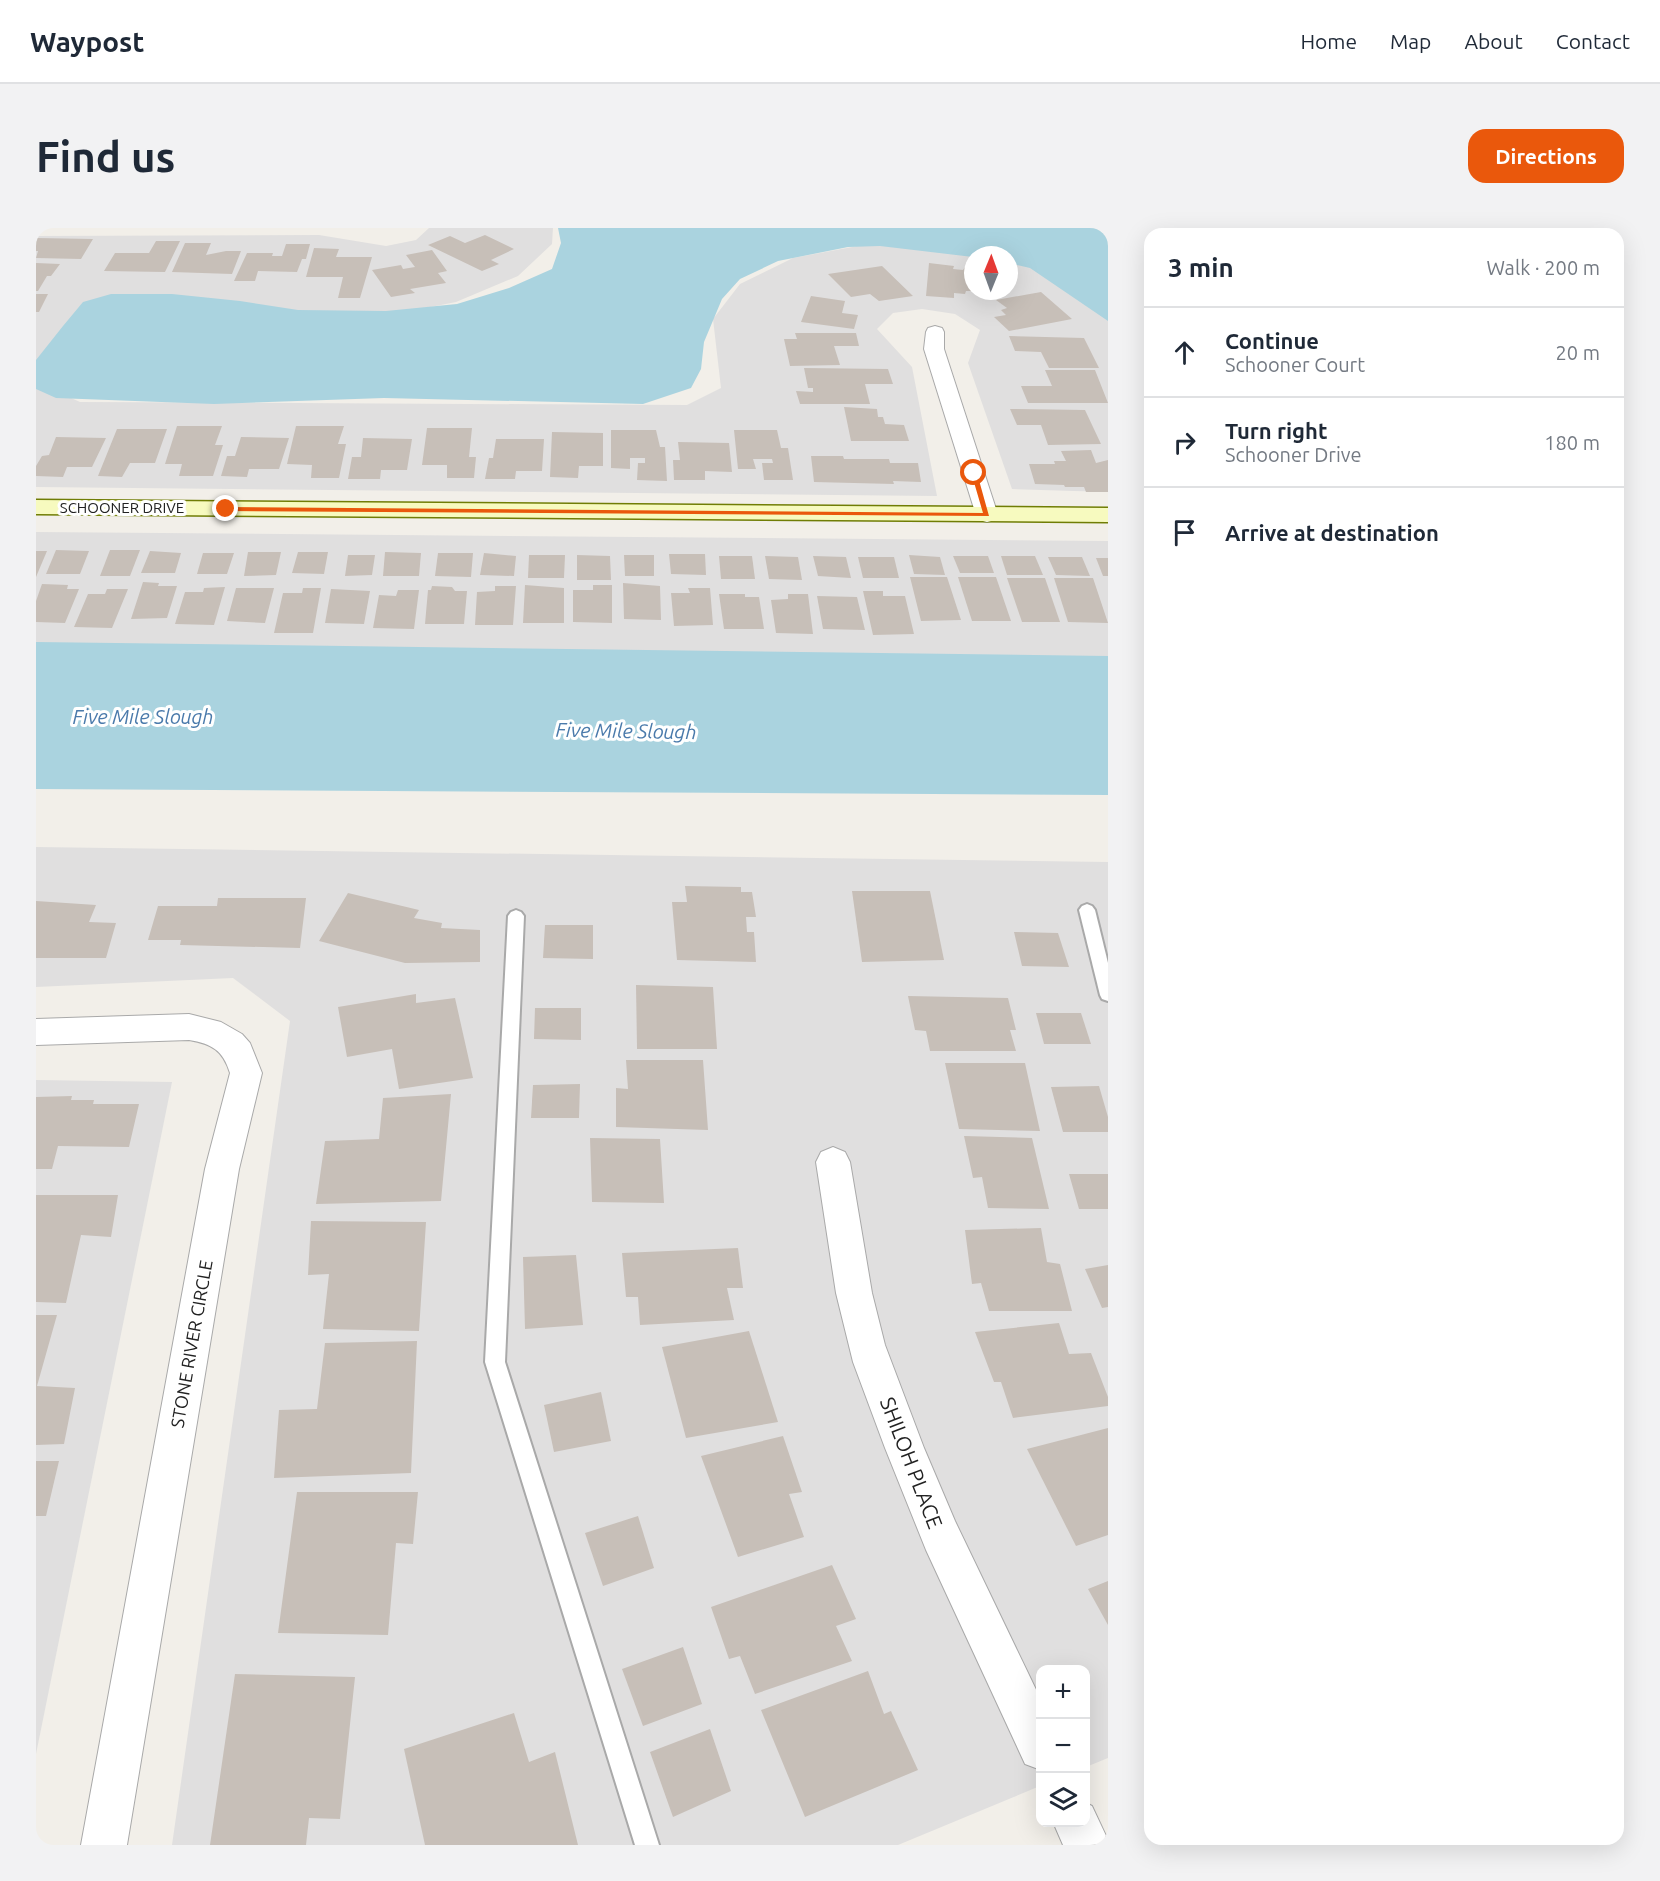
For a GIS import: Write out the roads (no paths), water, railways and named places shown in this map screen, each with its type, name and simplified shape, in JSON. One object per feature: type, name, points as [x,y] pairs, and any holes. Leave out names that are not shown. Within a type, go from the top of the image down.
[{"type":"street","points":[[935,332],[934,349],[987,515]]},
{"type":"street","name":"SCHOONER DRIVE","points":[[36,507],[1108,516]]},
{"type":"street","name":"STONE RIVER CIRCLE","points":[[36,1032],[189,1027],[210,1031],[231,1043],[239,1052],[246,1073],[222,1169],[104,1845]]},
{"type":"street","name":"SHILOH PLACE","points":[[834,1162],[848,1266],[864,1337],[903,1447],[959,1580],[1036,1738]]},
{"type":"street","points":[[1078,1827],[1087,1845]]},
{"type":"lane","points":[[1087,910],[1108,994]]},
{"type":"lane","points":[[516,916],[495,1362],[647,1845]]},
{"type":"water","points":[[558,228],[1108,228],[1108,321],[1030,268],[1018,265],[1018,246],[964,246],[964,256],[880,246],[848,247],[778,261],[740,279],[722,299],[704,342],[701,369],[691,388],[643,404],[384,398],[214,404],[56,398],[36,389],[36,360],[83,302],[111,294],[172,294],[298,310],[386,311],[457,304],[509,288],[552,269],[561,243]]},
{"type":"water","name":"Five Mile Slough","points":[[36,642],[1108,656],[1108,795],[36,789]]}]
